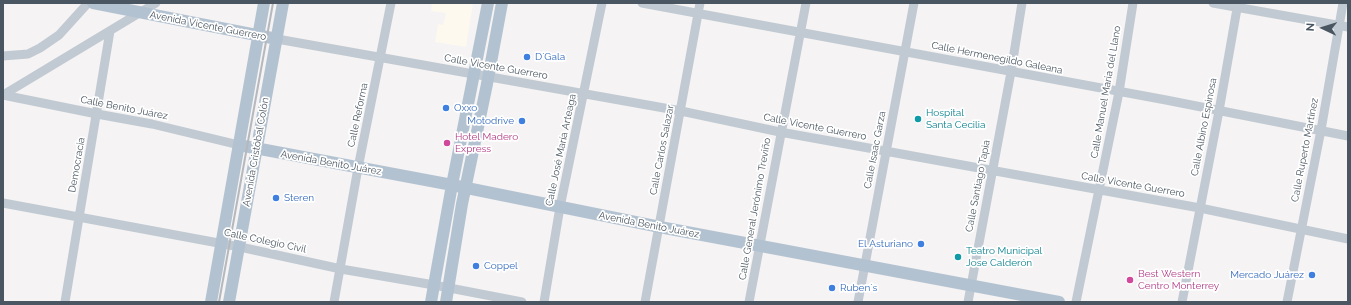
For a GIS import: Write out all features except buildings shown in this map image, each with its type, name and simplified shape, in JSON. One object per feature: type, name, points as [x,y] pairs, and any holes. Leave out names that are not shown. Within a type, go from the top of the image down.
[{"type":"main road","name":"Avenida Vicente Guerrero","points":[[93,3],[277,39]]},
{"type":"main road","name":"Avenida Cristóbal Colón","points":[[211,302],[264,3]]},
{"type":"main road","name":"Avenida Cristóbal Colón","points":[[229,302],[283,3]]},
{"type":"main road","points":[[431,302],[452,185],[488,3]]},
{"type":"main road","points":[[446,302],[466,188],[502,3]]},
{"type":"main road","name":"Avenida Benito Juárez","points":[[239,145],[452,185],[658,227],[1059,302]]},
{"type":"street","points":[[3,56],[28,54],[40,48],[59,35],[88,3]]},
{"type":"street","points":[[3,95],[156,3]]},
{"type":"street","name":"Calle Reforma","points":[[334,302],[358,168],[391,3]]},
{"type":"street","name":"Calle José María Arteaga","points":[[544,302],[560,207],[602,3]]},
{"type":"street","name":"Calle Hermenegildo Galeana","points":[[642,3],[906,51],[1348,136]]},
{"type":"street","name":"Calle Carlos Salazar","points":[[645,302],[700,3]]},
{"type":"street","name":"Calle General Jerónimo Treviño","points":[[749,302],[780,132],[806,3]]},
{"type":"street","name":"Calle Isaac Garza","points":[[858,302],[914,3]]},
{"type":"street","name":"Calle Santiago Tapia","points":[[968,302],[1011,72],[1022,3]]},
{"type":"street","name":"Calle Manuel Maria del Llano","points":[[1076,302],[1119,92],[1133,3]]},
{"type":"street","points":[[1213,3],[1238,5],[1343,26]]},
{"type":"street","name":"Calle Ruperto Martínez","points":[[1287,302],[1300,229],[1343,26],[1343,3]]},
{"type":"street","name":"Calle Albino Espinosa","points":[[1182,302],[1238,5]]},
{"type":"street","name":"Democracia","points":[[65,302],[110,31]]},
{"type":"street","name":"Calle Vicente Guerrero","points":[[277,39],[681,111],[780,132],[1200,208],[1348,239]]},
{"type":"street","name":"Calle Benito Juárez","points":[[3,95],[152,124],[239,145]]},
{"type":"street","name":"Calle Colegio Civil","points":[[3,203],[221,243],[341,269],[448,287],[522,302]]},
{"type":"shaded area","points":[[432,3],[473,3],[466,47],[435,42],[438,24],[443,25],[446,13],[431,11]]},
{"type":"railway","points":[[219,302],[273,3]]},
{"type":"place","name":"D´Gala","points":[[527,57]]},
{"type":"place","name":"Oxxo","points":[[446,108]]},
{"type":"place","name":"Hospital Santa Cecilia","points":[[918,119]]},
{"type":"place","name":"Motodrive","points":[[522,121]]},
{"type":"place","name":"Hotel Madero Express","points":[[447,143]]},
{"type":"place","name":"Steren","points":[[276,198]]},
{"type":"place","name":"El Asturiano","points":[[921,244]]},
{"type":"place","name":"Teatro Municipal Jose Calderón","points":[[958,257]]},
{"type":"place","name":"Coppel","points":[[476,266]]},
{"type":"place","name":"Mercado Juárez","points":[[1312,275]]},
{"type":"place","name":"Best Western Centro Monterrey","points":[[1130,280]]},
{"type":"place","name":"Ruben´s","points":[[832,288]]}]
